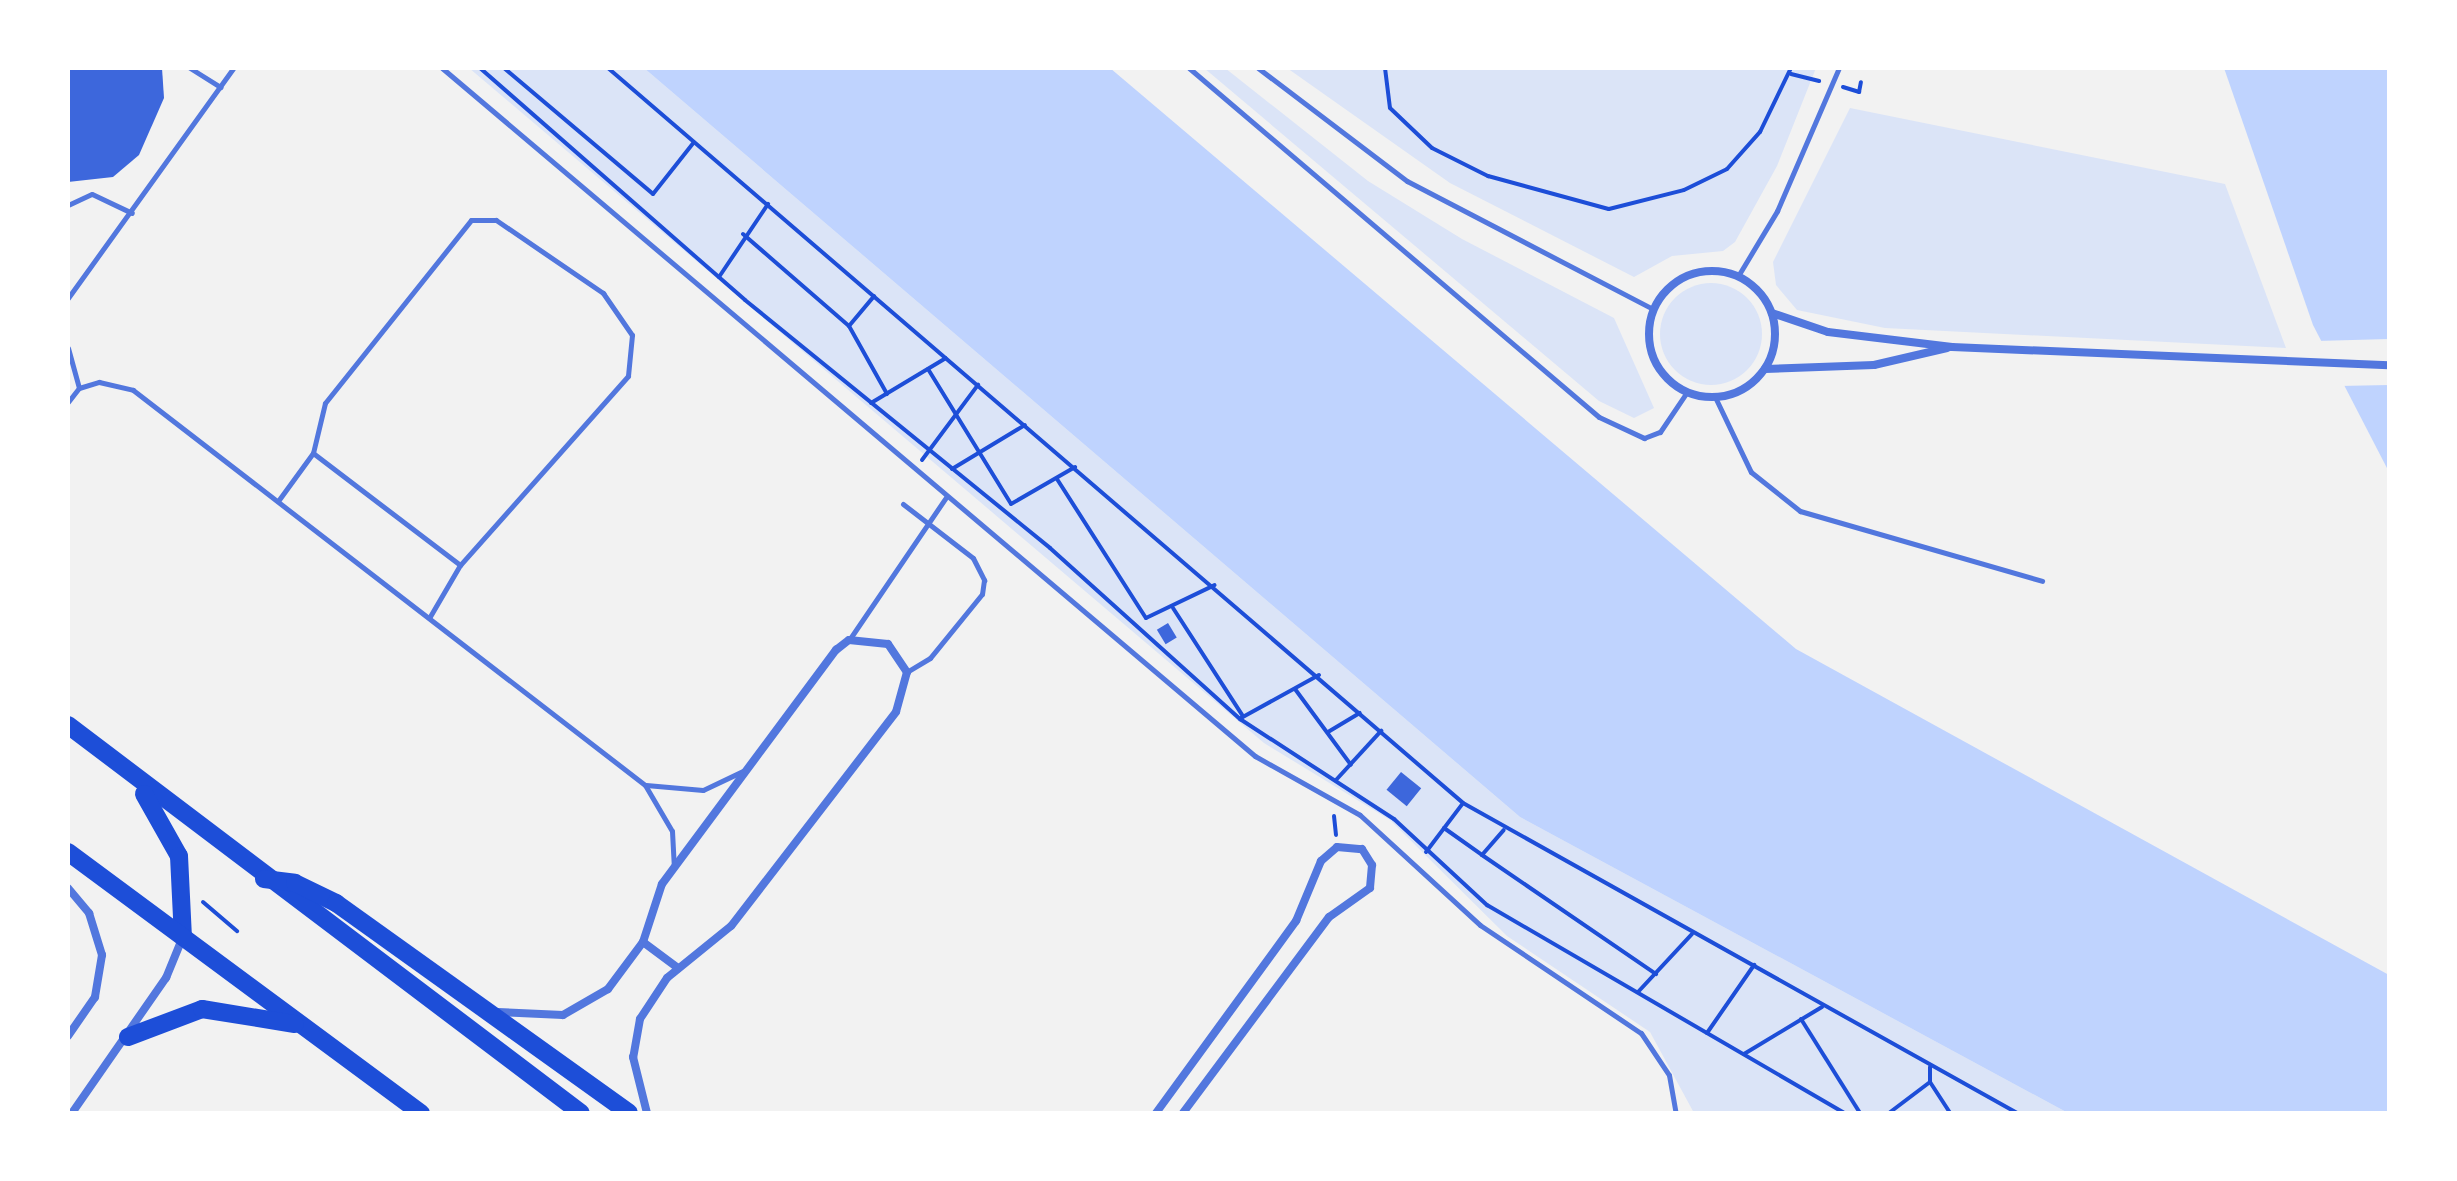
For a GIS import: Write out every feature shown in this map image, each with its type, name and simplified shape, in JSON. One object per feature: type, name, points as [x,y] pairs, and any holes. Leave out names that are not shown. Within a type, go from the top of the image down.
[{"type":"main road","points":[[68,725],[264,879],[581,1113]]},
{"type":"main road","points":[[131,776],[179,856],[183,937]]},
{"type":"main road","points":[[68,852],[421,1113]]},
{"type":"main road","points":[[264,879],[295,883],[336,903],[493,1012],[629,1113]]},
{"type":"main road","points":[[128,1037],[202,1009],[302,1025]]},
{"type":"street","points":[[1772,313],[1775,342],[1765,369],[1744,389],[1715,397],[1687,392],[1653,357],[1653,309],[1682,277],[1710,270],[1738,276],[1772,313],[1828,332],[1952,347],[2299,366],[2389,365]]},
{"type":"street","points":[[1765,369],[1874,365],[1952,347]]},
{"type":"street","points":[[493,1012],[534,1018],[579,1008],[621,975],[643,942],[674,867],[849,640],[888,644],[907,672],[896,712],[731,926],[678,968],[640,1019],[633,1057],[647,1113]]},
{"type":"street","points":[[1156,1113],[1296,921],[1321,861],[1337,847],[1362,849],[1372,865],[1370,888],[1329,917],[1183,1113]]},
{"type":"street","points":[[68,888],[89,913],[102,955],[95,997],[68,1036]]},
{"type":"street","points":[[72,1113],[128,1037],[183,937]]},
{"type":"street","points":[[643,942],[678,968]]},
{"type":"lane","points":[[190,68],[221,87]]},
{"type":"lane","points":[[68,298],[132,213],[233,68]]},
{"type":"lane","points":[[442,68],[1255,756],[1332,799],[1540,970],[1641,1033],[1669,1075],[1676,1113]]},
{"type":"lane","points":[[1189,68],[1599,417],[1644,438],[1674,417],[1687,392]]},
{"type":"lane","points":[[1258,68],[1407,181],[1653,309]]},
{"type":"lane","points":[[1738,276],[1777,211],[1839,68]]},
{"type":"lane","points":[[68,205],[92,194],[132,213]]},
{"type":"lane","points":[[278,501],[313,453],[325,403],[471,220],[496,220],[603,293],[632,335],[628,376],[460,565],[429,618]]},
{"type":"lane","points":[[68,348],[79,388]]},
{"type":"lane","points":[[68,402],[79,388],[111,381],[133,390],[278,501],[645,785],[672,831],[674,867]]},
{"type":"lane","points":[[1715,397],[1751,472],[1800,511],[2042,581]]},
{"type":"lane","points":[[313,453],[460,565]]},
{"type":"lane","points":[[849,640],[930,526],[947,496]]},
{"type":"lane","points":[[903,504],[973,558],[984,580],[982,594],[930,658],[907,672]]},
{"type":"lane","points":[[645,785],[703,790],[754,762]]},
{"type":"path","points":[[480,68],[719,277],[952,469],[1242,718],[1336,780],[1426,851],[1487,905],[1844,1113]]},
{"type":"path","points":[[504,68],[653,194],[694,142]]},
{"type":"path","points":[[608,68],[1216,585],[1463,803],[1504,830],[1754,965],[1822,1007],[2017,1113]]},
{"type":"path","points":[[1385,68],[1390,108],[1432,148],[1488,176],[1609,209],[1684,190],[1727,169],[1766,123],[1791,68]]},
{"type":"path","points":[[719,277],[743,234],[768,204]]},
{"type":"path","points":[[743,234],[849,326],[887,394]]},
{"type":"path","points":[[849,326],[874,296]]},
{"type":"path","points":[[871,403],[946,358]]},
{"type":"path","points":[[928,369],[1011,504],[1075,467]]},
{"type":"path","points":[[915,471],[978,385]]},
{"type":"path","points":[[952,469],[1025,425]]},
{"type":"path","points":[[1057,479],[1146,618],[1173,608],[1216,585]]},
{"type":"path","points":[[1173,608],[1242,718]]},
{"type":"path","points":[[1242,718],[1319,675]]},
{"type":"path","points":[[1295,689],[1351,765]]},
{"type":"path","points":[[1327,732],[1360,713]]},
{"type":"path","points":[[1337,847],[1332,799],[1336,780],[1381,731]]},
{"type":"path","points":[[1416,866],[1463,803]]},
{"type":"path","points":[[1444,828],[1656,974]]},
{"type":"path","points":[[1482,855],[1504,830]]},
{"type":"path","points":[[202,893],[203,903],[237,931]]},
{"type":"path","points":[[1638,992],[1692,934]]},
{"type":"path","points":[[1707,1033],[1754,965]]},
{"type":"path","points":[[1744,1054],[1822,1007]]},
{"type":"path","points":[[1801,1019],[1860,1113]]},
{"type":"path","points":[[1930,1067],[1930,1082],[1950,1113]]},
{"type":"path","points":[[1889,1113],[1930,1082]]},
{"type":"shaded area","points":[[469,68],[644,68],[1520,817],[2068,1113],[1694,1113],[1650,1032],[1507,936],[1390,820],[1264,743]]},
{"type":"shaded area","points":[[1204,68],[1225,68],[1368,181],[1462,239],[1614,318],[1654,408],[1634,418],[1599,401]]},
{"type":"shaded area","points":[[1287,68],[1816,68],[1777,166],[1735,242],[1723,251],[1672,256],[1634,277],[1450,183]]},
{"type":"shaded area","points":[[1850,108],[2225,184],[2286,348],[1885,328],[1797,310],[1776,285],[1773,262]]},
{"type":"shaded area","points":[[1701,283],[1721,283],[1740,291],[1754,305],[1762,324],[1759,354],[1740,377],[1721,385],[1701,385],[1682,377],[1668,363],[1660,344],[1660,324],[1668,305],[1682,291]]},
{"type":"water","points":[[644,68],[1110,68],[1796,649],[2389,975],[2389,1113],[2068,1113],[1520,817]]},
{"type":"water","points":[[2224,68],[2389,68],[2389,472],[2313,325]]},
{"type":"pier","points":[[2389,339],[2389,385],[2339,386],[2316,341]]},
{"type":"building","points":[[68,68],[162,68],[164,98],[139,155],[113,177],[68,182]]},
{"type":"building","points":[[1168,623],[1177,638],[1166,644],[1157,630]]},
{"type":"building","points":[[1401,772],[1421,788],[1407,806],[1387,790]]}]
